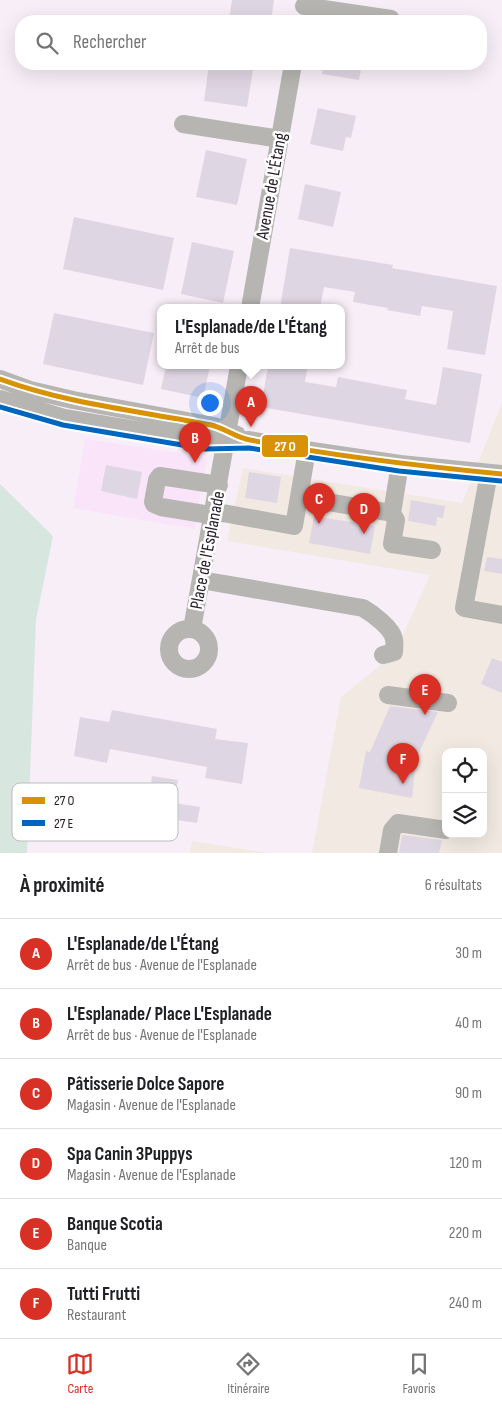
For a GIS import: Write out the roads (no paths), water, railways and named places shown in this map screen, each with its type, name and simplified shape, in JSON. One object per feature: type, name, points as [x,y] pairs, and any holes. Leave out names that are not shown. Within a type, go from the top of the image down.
[{"type":"street","points":[[303,9],[356,15]]},
{"type":"street","name":"Avenue de L'Étang","points":[[251,304],[292,70]]},
{"type":"street","points":[[183,124],[280,139]]},
{"type":"street","points":[[228,436],[239,369]]},
{"type":"street","points":[[0,379],[38,392],[214,426],[228,436],[247,440],[400,464],[495,473],[464,608],[502,615]]},
{"type":"street","points":[[0,399],[64,418],[207,442],[228,436]]},
{"type":"street","name":"Place de l'Esplanade","points":[[192,630],[228,436]]},
{"type":"street","points":[[219,485],[160,476],[157,480],[153,502],[157,506],[204,514],[223,514],[294,526],[307,450]]},
{"type":"street","points":[[400,464],[392,513],[396,520],[392,544],[432,550]]},
{"type":"street","points":[[298,497],[392,513]]},
{"type":"street","points":[[201,580],[363,608],[374,615],[392,633],[395,640],[394,652],[383,655]]},
{"type":"street","points":[[388,696],[448,703]]},
{"type":"street","points":[[388,853],[392,830],[398,822],[442,829]]},
{"type":"place","name":"L'Esplanade/de L'Étang","points":[[251,427]]},
{"type":"place","name":"L'Esplanade/ Place L'Esplanade","points":[[195,463]]},
{"type":"place","name":"Pâtisserie Dolce Sapore","points":[[319,524]]},
{"type":"place","name":"Spa Canin 3Puppys","points":[[364,534]]},
{"type":"place","name":"Banque Scotia","points":[[425,715]]},
{"type":"place","name":"Tutti Frutti","points":[[403,784]]}]
